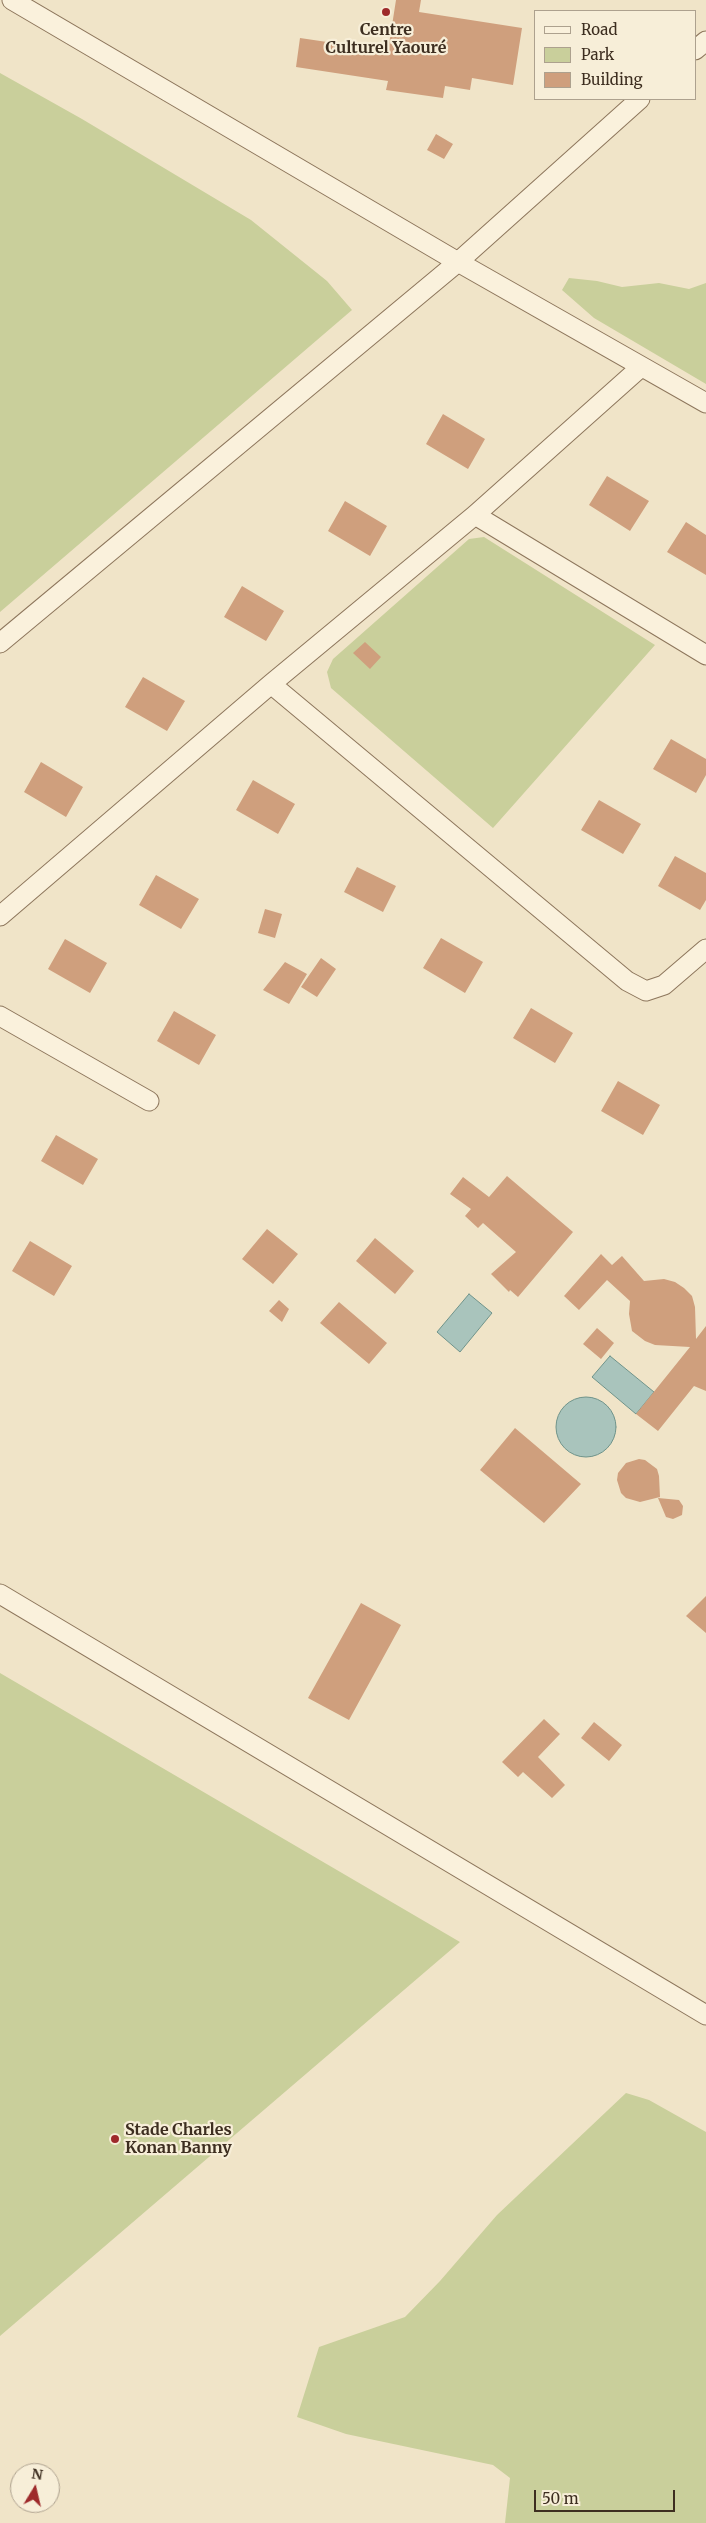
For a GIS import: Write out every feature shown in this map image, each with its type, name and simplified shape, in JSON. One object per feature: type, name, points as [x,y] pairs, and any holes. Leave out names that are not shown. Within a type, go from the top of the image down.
[{"type":"street","points":[[12,0],[458,262],[706,403]]},
{"type":"street","points":[[696,49],[706,41]]},
{"type":"street","points":[[0,643],[458,262],[639,100]]},
{"type":"street","points":[[0,916],[271,684],[475,514],[641,367]]},
{"type":"street","points":[[475,514],[706,655]]},
{"type":"street","points":[[271,684],[627,982],[646,991],[664,986],[706,949]]},
{"type":"street","points":[[0,1016],[149,1101]]},
{"type":"street","points":[[0,1594],[706,2015]]},
{"type":"green space","points":[[0,73],[82,119],[251,220],[327,281],[352,310],[0,612]]},
{"type":"green space","points":[[569,278],[597,281],[622,287],[659,283],[689,289],[706,283],[706,384],[594,318],[562,290]]},
{"type":"green space","points":[[484,537],[655,645],[493,828],[331,688],[327,672],[333,659],[469,539]]},
{"type":"green space","name":"Stade Charles Konan Banny","points":[[0,1673],[460,1942],[0,2336]]},
{"type":"green space","points":[[626,2093],[649,2100],[706,2132],[706,2523],[505,2523],[510,2478],[493,2465],[346,2434],[297,2417],[319,2347],[405,2317],[440,2281],[497,2215]]},
{"type":"water","points":[[469,1294],[492,1313],[460,1352],[437,1332]]},
{"type":"water","points":[[610,1356],[654,1392],[636,1414],[592,1377]]},
{"type":"water","points":[[580,1397],[592,1397],[608,1405],[614,1415],[616,1427],[614,1439],[608,1449],[592,1457],[580,1457],[564,1449],[556,1433],[556,1421],[564,1405]]},
{"type":"building","points":[[396,0],[421,0],[419,12],[522,28],[513,85],[472,78],[470,90],[445,86],[443,98],[386,90],[388,81],[296,67],[300,38],[388,51]]},
{"type":"building","points":[[436,134],[453,144],[444,159],[427,150]]},
{"type":"building","points":[[443,414],[485,439],[468,469],[426,444]]},
{"type":"building","points":[[607,476],[649,501],[630,531],[589,505]]},
{"type":"building","points":[[345,501],[387,526],[370,556],[328,531]]},
{"type":"building","points":[[686,522],[706,535],[706,575],[667,552]]},
{"type":"building","points":[[242,586],[284,611],[266,641],[224,617]]},
{"type":"building","points":[[365,642],[381,657],[370,669],[353,653]]},
{"type":"building","points":[[143,677],[185,701],[167,731],[125,707]]},
{"type":"building","points":[[671,739],[706,759],[706,775],[696,793],[653,769]]},
{"type":"building","points":[[41,762],[83,787],[66,817],[24,792]]},
{"type":"building","points":[[253,780],[295,804],[278,834],[236,810]]},
{"type":"building","points":[[599,800],[641,824],[623,854],[581,830]]},
{"type":"building","points":[[675,856],[706,873],[706,900],[700,910],[658,886]]},
{"type":"building","points":[[357,867],[396,886],[383,912],[344,892]]},
{"type":"building","points":[[156,875],[199,899],[181,929],[139,905]]},
{"type":"building","points":[[265,909],[282,914],[275,938],[258,933]]},
{"type":"building","points":[[441,938],[483,962],[465,993],[423,968]]},
{"type":"building","points":[[65,939],[107,963],[90,993],[48,969]]},
{"type":"building","points":[[321,958],[336,969],[317,997],[301,987]]},
{"type":"building","points":[[285,962],[307,974],[289,1004],[263,990]]},
{"type":"building","points":[[531,1008],[573,1033],[555,1063],[513,1038]]},
{"type":"building","points":[[174,1011],[216,1035],[199,1065],[157,1041]]},
{"type":"building","points":[[618,1081],[660,1105],[643,1135],[601,1111]]},
{"type":"building","points":[[56,1135],[98,1159],[83,1185],[41,1161]]},
{"type":"building","points":[[507,1176],[573,1232],[518,1297],[510,1290],[509,1292],[491,1274],[516,1252],[483,1223],[478,1228],[465,1216],[471,1209],[450,1194],[463,1177],[489,1197]]},
{"type":"building","points":[[267,1229],[298,1254],[273,1284],[242,1259]]},
{"type":"building","points":[[375,1238],[414,1271],[395,1294],[356,1261]]},
{"type":"building","points":[[30,1241],[72,1266],[54,1296],[12,1271]]},
{"type":"building","points":[[601,1254],[612,1265],[622,1256],[644,1281],[664,1279],[675,1282],[684,1288],[692,1296],[695,1307],[696,1339],[706,1326],[706,1391],[694,1386],[658,1431],[636,1414],[690,1347],[655,1345],[645,1341],[632,1331],[629,1314],[630,1301],[607,1280],[579,1310],[564,1296]]},
{"type":"building","points":[[279,1300],[289,1309],[282,1322],[269,1311]]},
{"type":"building","points":[[339,1302],[387,1343],[369,1364],[320,1323]]},
{"type":"building","points":[[597,1328],[614,1343],[601,1359],[583,1344]]},
{"type":"building","points":[[515,1428],[581,1484],[544,1523],[480,1470]]},
{"type":"building","points":[[639,1459],[645,1460],[657,1469],[660,1497],[640,1502],[626,1498],[621,1493],[617,1480],[618,1473],[626,1463]]},
{"type":"building","points":[[658,1498],[679,1500],[683,1506],[682,1515],[673,1519],[666,1517]]},
{"type":"building","points":[[706,1596],[706,1633],[686,1616]]},
{"type":"building","points":[[361,1603],[401,1625],[349,1720],[308,1698]]},
{"type":"building","points":[[544,1719],[560,1734],[538,1757],[565,1785],[552,1798],[523,1772],[518,1777],[502,1762]]},
{"type":"building","points":[[594,1722],[622,1745],[609,1761],[581,1738]]},
{"type":"place","name":"Centre Culturel Yaouré","points":[[386,12]]},
{"type":"place","name":"Stade Charles Konan Banny","points":[[115,2139]]}]
